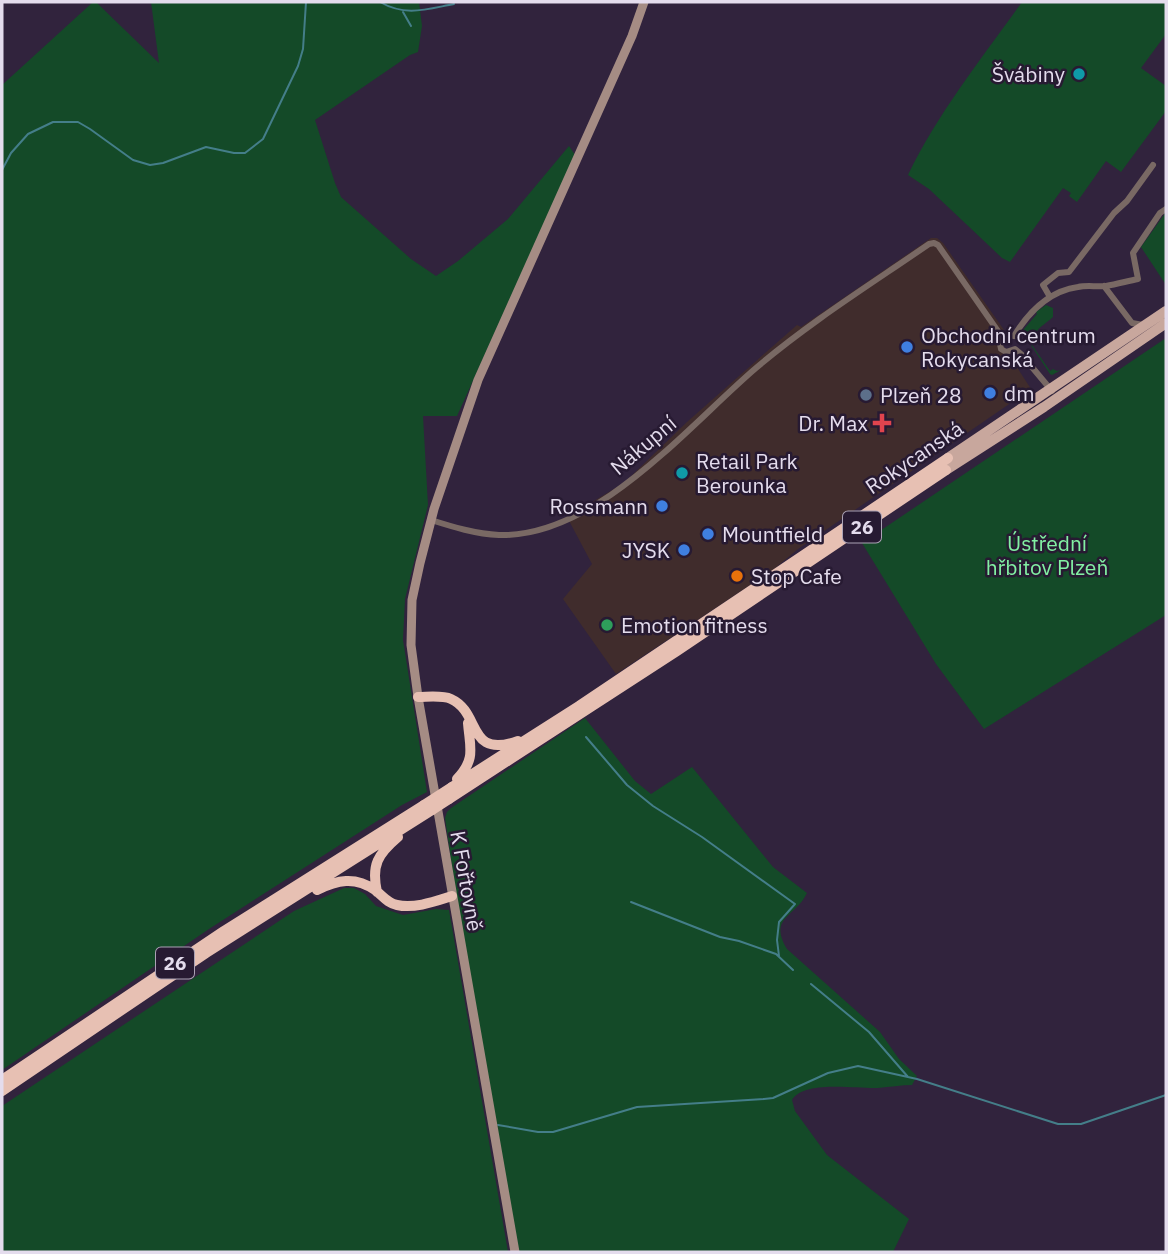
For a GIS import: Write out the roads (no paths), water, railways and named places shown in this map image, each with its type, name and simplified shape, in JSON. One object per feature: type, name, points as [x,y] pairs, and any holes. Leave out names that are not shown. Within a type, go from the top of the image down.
[{"type":"highway","name":"Rokycanská","points":[[585,711],[947,464]]},
{"type":"highway","points":[[418,696],[452,699],[462,708],[479,737],[488,744],[502,746],[533,736]]},
{"type":"highway","points":[[448,791],[465,769],[471,753],[468,720],[462,708]]},
{"type":"highway","name":"26","points":[[2,1091],[428,808],[448,791],[533,736],[585,711]]},
{"type":"highway","name":"26","points":[[448,791],[585,711]]},
{"type":"highway","name":"26","points":[[2,1080],[224,931],[428,808]]},
{"type":"highway","points":[[377,891],[374,871],[378,857],[428,808]]},
{"type":"highway","points":[[282,905],[335,881],[353,881],[377,891],[388,902],[404,906],[452,896]]},
{"type":"main road","name":"Rokycanská","points":[[1054,393],[1166,311]]},
{"type":"main road","name":"Rokycanská","points":[[947,464],[1166,323]]},
{"type":"street","name":"K Fořtovně","points":[[515,1252],[418,696],[411,645],[412,600],[432,518],[478,380],[632,36],[644,2]]},
{"type":"street","points":[[1050,297],[1043,285],[1058,273],[1069,272],[1153,165]]},
{"type":"street","points":[[1014,336],[1034,310],[1050,297],[1076,287],[1104,286],[1138,279],[1133,253],[1160,213],[1166,209]]},
{"type":"street","name":"Nákupní","points":[[432,518],[458,529],[499,534],[527,533],[579,515],[635,477],[756,368],[800,333],[929,244],[937,245],[1002,337]]},
{"type":"street","points":[[1104,286],[1132,323],[1145,325]]},
{"type":"street","points":[[1014,336],[1002,337],[1000,347],[1006,352],[1015,349]]},
{"type":"street","points":[[1014,336],[1017,343],[1015,349]]},
{"type":"street","points":[[1015,349],[1026,358],[1054,393]]},
{"type":"waterway","points":[[2,170],[11,153],[28,134],[53,122],[78,122],[133,160],[150,165],[206,147],[245,153],[263,139],[298,66],[303,49],[306,2]]},
{"type":"waterway","points":[[380,2],[408,11],[454,4]]},
{"type":"waterway","points":[[403,12],[411,26]]},
{"type":"waterway","points":[[586,737],[627,785],[653,806],[702,837],[795,904],[779,922],[779,956]]},
{"type":"waterway","points":[[631,902],[720,937],[776,954],[793,970]]},
{"type":"waterway","points":[[811,984],[869,1032],[908,1077]]},
{"type":"waterway","points":[[498,1125],[553,1132],[637,1107],[773,1098],[828,1073],[858,1066],[917,1079],[1058,1124],[1081,1124],[1166,1095]]},
{"type":"place","name":"Švábiny","points":[[1079,74]]},
{"type":"place","name":"Obchodní centrum Rokycanská","points":[[907,347]]},
{"type":"place","name":"dm","points":[[990,393]]},
{"type":"place","name":"Plzeň 28","points":[[866,395]]},
{"type":"place","name":"Dr. Max","points":[[882,423]]},
{"type":"place","name":"Retail Park Berounka","points":[[682,473]]},
{"type":"place","name":"Rossmann","points":[[662,506]]},
{"type":"place","name":"Mountfield","points":[[708,534]]},
{"type":"place","name":"JYSK","points":[[684,550]]},
{"type":"place","name":"Stop Cafe","points":[[737,576]]},
{"type":"place","name":"Emotion fitness","points":[[607,625]]},
{"type":"park label","name":"Ústřední hřbitov Plzeň","points":[[1047,555]]}]
